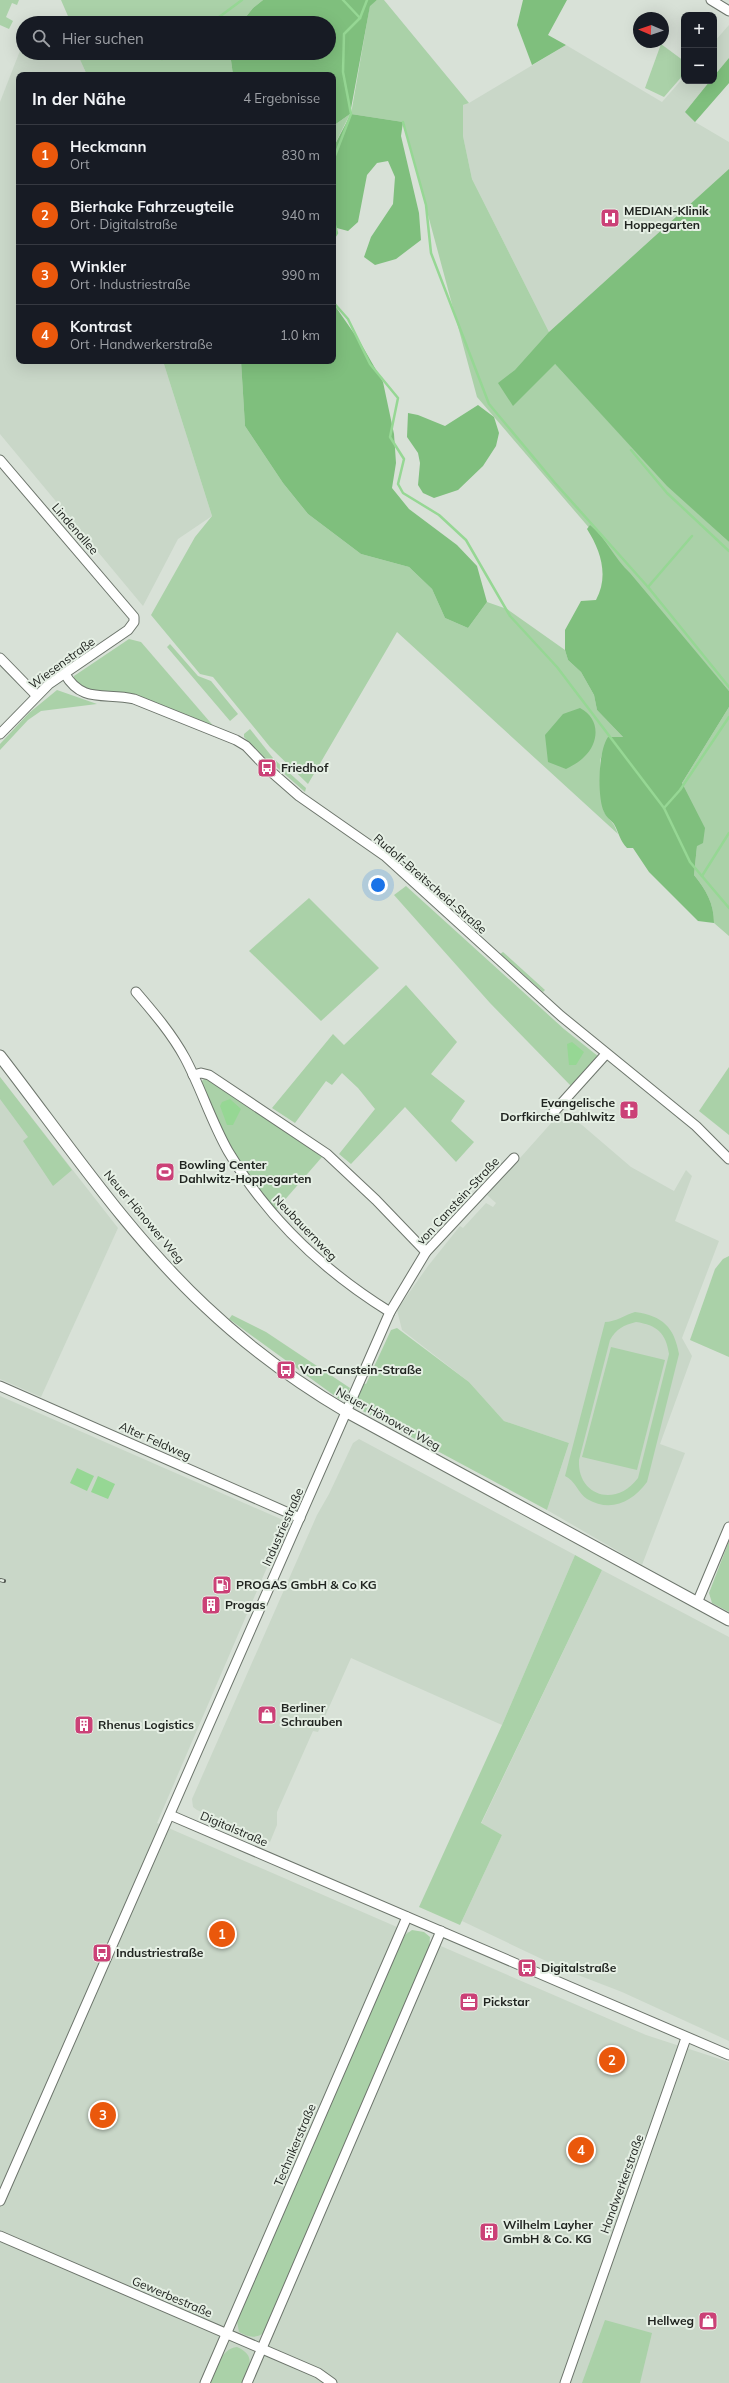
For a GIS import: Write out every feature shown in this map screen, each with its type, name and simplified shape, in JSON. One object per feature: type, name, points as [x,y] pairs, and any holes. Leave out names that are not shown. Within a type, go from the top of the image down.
[{"type":"main road","name":"Neuer Hönower Weg","points":[[0,1056],[144,1241],[180,1280],[230,1328],[324,1398],[347,1412],[729,1620]]},
{"type":"street","points":[[711,0],[729,11]]},
{"type":"street","name":"Lindenallee","points":[[0,460],[132,612]]},
{"type":"street","name":"Wiesenstraße","points":[[0,734],[36,695],[128,630],[134,622],[132,612]]},
{"type":"street","points":[[0,658],[36,695]]},
{"type":"street","name":"Rudolf-Breitscheid-Straße","points":[[65,674],[72,686],[79,691],[90,695],[121,696],[134,699],[236,740],[246,746],[266,768],[299,796],[385,856],[518,978],[606,1054],[696,1126],[729,1159]]},
{"type":"street","name":"Neubauernweg","points":[[136,992],[171,1036],[193,1075],[228,1150],[265,1203],[296,1239],[323,1265],[353,1289],[390,1312]]},
{"type":"street","points":[[552,1114],[606,1054]]},
{"type":"street","points":[[193,1075],[201,1073],[209,1075],[327,1154],[376,1200],[426,1252]]},
{"type":"street","name":"von Canstein-Straße","points":[[347,1412],[390,1312],[426,1252],[514,1158]]},
{"type":"street","name":"Alter Feldweg","points":[[0,1386],[300,1518]]},
{"type":"street","name":"Industriestraße","points":[[0,2201],[347,1412]]},
{"type":"street","points":[[697,1603],[729,1527]]},
{"type":"street","name":"Digitalstraße","points":[[170,1815],[407,1916],[686,2038],[729,2055]]},
{"type":"street","name":"Technikerstraße","points":[[206,2383],[407,1916]]},
{"type":"street","points":[[246,2383],[441,1931]]},
{"type":"street","name":"Handwerkerstraße","points":[[565,2383],[686,2038]]},
{"type":"street","name":"Gewerbestraße","points":[[0,2236],[322,2376],[332,2383]]},
{"type":"shaded area","points":[[0,0],[19,0],[17,5],[12,3],[6,17],[13,21],[9,29],[0,25]]},
{"type":"shaded area","points":[[61,0],[263,0],[253,8],[247,16],[68,16]]},
{"type":"shaded area","points":[[263,0],[377,0],[370,6],[350,114],[336,124],[336,72],[233,72],[231,60],[336,60],[336,16],[247,16],[253,8]]},
{"type":"shaded area","points":[[377,0],[384,0],[469,103],[463,105],[463,136],[472,179],[549,332],[555,364],[667,485],[729,542],[729,691],[477,397],[403,122],[351,114],[370,5]]},
{"type":"shaded area","points":[[523,0],[567,0],[548,35],[566,45],[532,65],[517,25]]},
{"type":"shaded area","name":"MEDIAN-Klinik Hoppegarten","points":[[729,25],[729,83],[695,122],[729,142],[729,272],[581,303],[549,332],[472,179],[463,136],[463,105],[469,103],[566,45],[662,102],[681,80],[681,84],[717,84],[717,39]]},
{"type":"shaded area","points":[[660,48],[666,48],[681,59],[681,77],[664,97],[645,88]]},
{"type":"shaded area","points":[[729,58],[729,83],[695,122],[685,112],[708,84],[717,84],[717,72]]},
{"type":"shaded area","points":[[16,60],[80,60],[86,72],[16,72],[16,364],[164,364],[212,516],[178,539],[143,606],[0,434],[0,102]]},
{"type":"shaded area","points":[[80,60],[231,60],[233,72],[86,72]]},
{"type":"shaded area","points":[[350,114],[336,142],[336,124]]},
{"type":"shaded area","points":[[351,114],[403,122],[401,136],[419,213],[421,240],[396,259],[375,265],[364,257],[371,237],[393,204],[395,177],[388,161],[377,163],[367,175],[358,222],[348,231],[336,228],[336,142]]},
{"type":"shaded area","points":[[729,169],[729,542],[667,486],[555,364],[513,406],[498,383],[515,370],[549,332]]},
{"type":"shaded area","points":[[336,307],[360,342],[383,382],[394,434],[396,463],[392,488],[409,509],[457,545],[477,566],[487,602],[468,628],[445,618],[432,589],[409,567],[361,554],[308,514],[283,483],[245,426],[241,364],[336,364]]},
{"type":"shaded area","points":[[164,364],[241,364],[245,426],[283,483],[308,514],[361,554],[409,567],[432,589],[445,618],[468,628],[487,602],[507,609],[565,650],[568,660],[581,672],[594,695],[597,710],[624,738],[602,754],[600,761],[604,812],[614,825],[618,834],[397,632],[308,784],[270,747],[213,677],[200,674],[151,615],[195,537],[212,516]]},
{"type":"shaded area","points":[[478,405],[494,417],[499,433],[496,446],[483,466],[458,490],[434,498],[423,493],[418,485],[420,463],[418,453],[407,437],[408,413],[418,415],[445,426]]},
{"type":"shaded area","points":[[590,525],[596,530],[619,561],[729,691],[729,707],[682,783],[705,828],[703,843],[697,846],[694,875],[711,903],[714,923],[698,921],[649,872],[633,848],[627,848],[621,840],[614,824],[605,814],[602,805],[600,796],[600,763],[602,753],[608,737],[623,737],[597,710],[594,695],[581,672],[568,660],[565,650],[565,630],[581,601],[596,600],[602,582],[602,564],[596,546],[587,529]]},
{"type":"shaded area","points":[[129,639],[141,642],[216,729],[83,688],[74,680],[74,676]]},
{"type":"shaded area","points":[[170,644],[198,676],[211,681],[238,714],[230,721],[167,647]]},
{"type":"shaded area","points":[[57,690],[97,704],[41,711],[28,720],[0,750],[0,744],[29,713]]},
{"type":"shaded area","points":[[729,707],[729,936],[714,923],[711,903],[694,875],[697,846],[682,783]]},
{"type":"shaded area","points":[[580,708],[587,712],[596,731],[593,744],[589,751],[580,761],[566,769],[548,762],[545,735],[563,714]]},
{"type":"shaded area","points":[[250,729],[273,758],[268,763],[244,737],[244,734]]},
{"type":"shaded area","points":[[275,760],[306,788],[305,792],[272,763]]},
{"type":"shaded area","points":[[406,886],[564,1029],[599,1057],[571,1086],[490,1003],[394,895]]},
{"type":"shaded area","points":[[309,898],[379,968],[321,1021],[249,951]]},
{"type":"shaded area","points":[[503,952],[545,990],[543,992],[500,954]]},
{"type":"shaded area","points":[[406,985],[457,1042],[431,1074],[465,1101],[451,1121],[474,1142],[456,1162],[405,1107],[351,1164],[339,1154],[375,1109],[358,1088],[342,1073],[332,1085],[326,1081],[295,1123],[272,1108],[333,1034],[344,1045]]},
{"type":"shaded area","points":[[572,1042],[584,1052],[576,1065],[569,1065],[567,1044]]},
{"type":"shaded area","points":[[729,1067],[729,1135],[699,1111]]},
{"type":"shaded area","points":[[0,1077],[118,1228],[41,1397],[0,1379]]},
{"type":"shaded area","points":[[0,1077],[72,1170],[53,1186],[23,1141],[28,1137],[0,1099]]},
{"type":"shaded area","points":[[205,1078],[280,1126],[322,1157],[276,1210],[248,1176],[229,1145],[200,1083]]},
{"type":"shaded area","points":[[230,1099],[241,1109],[233,1125],[227,1125],[220,1106],[222,1102]]},
{"type":"shaded area","points":[[561,1112],[582,1125],[631,1167],[674,1191],[686,1170],[692,1176],[675,1221],[719,1241],[682,1338],[692,1356],[660,1444],[685,1453],[642,1565],[547,1510],[569,1443],[504,1421],[469,1382],[402,1330],[397,1310],[428,1266],[460,1226],[463,1228],[486,1203],[493,1207],[496,1203],[487,1195]]},
{"type":"shaded area","points":[[729,1256],[729,1357],[690,1340],[715,1269],[723,1259]]},
{"type":"shaded area","points":[[635,1312],[653,1316],[666,1324],[674,1337],[679,1354],[647,1482],[628,1500],[613,1505],[604,1505],[587,1499],[571,1480],[565,1476],[605,1322],[616,1320]],"holes":[[[636,1322],[650,1325],[663,1335],[669,1354],[638,1478],[629,1487],[619,1493],[609,1495],[600,1494],[591,1489],[584,1482],[580,1472],[579,1460],[610,1340],[615,1333],[624,1326]]]},
{"type":"shaded area","points":[[232,1315],[266,1332],[350,1388],[345,1398],[339,1399],[229,1319]]},
{"type":"shaded area","points":[[397,1328],[469,1382],[504,1421],[569,1443],[547,1510],[361,1410],[355,1404],[363,1383],[366,1384],[391,1330]]},
{"type":"shaded area","points":[[611,1347],[665,1360],[637,1470],[582,1457]]},
{"type":"shaded area","points":[[0,1396],[283,1520],[284,1528],[157,1823],[646,2035],[729,2062],[729,2383],[0,2383]]},
{"type":"shaded area","points":[[359,1439],[575,1555],[502,1725],[351,1658],[318,1732],[313,1731],[277,1812],[277,1825],[270,1842],[197,1810],[193,1807],[192,1799],[317,1515],[329,1494],[353,1443]]},
{"type":"shaded area","points":[[77,1468],[94,1476],[87,1491],[70,1483]]},
{"type":"shaded area","points":[[98,1476],[115,1484],[108,1499],[91,1492]]},
{"type":"shaded area","points":[[729,1541],[729,1612],[712,1603],[709,1593]]},
{"type":"shaded area","points":[[575,1555],[602,1570],[481,1823],[502,1835],[460,1925],[419,1907],[502,1725]]},
{"type":"shaded area","points":[[602,1570],[729,1637],[729,2041],[622,1992],[565,1970],[462,1921],[502,1835],[481,1824]]},
{"type":"shaded area","points":[[412,1930],[424,1932],[430,1937],[429,1949],[264,2333],[254,2337],[246,2335],[239,2332],[237,2321],[393,1961],[405,1935]]},
{"type":"shaded area","points":[[605,2320],[652,2333],[640,2383],[582,2383]]},
{"type":"shaded area","points":[[237,2347],[247,2354],[250,2362],[242,2383],[210,2383],[223,2356],[231,2349]]},
{"type":"waterway","points":[[220,16],[242,0]]},
{"type":"waterway","points":[[343,0],[360,18]]},
{"type":"waterway","points":[[336,153],[351,114],[343,72],[344,34],[360,18],[367,0]]},
{"type":"waterway","points":[[403,122],[426,205],[431,253],[489,404],[555,483],[648,587],[729,687]]},
{"type":"waterway","points":[[336,229],[336,234]]},
{"type":"waterway","points":[[336,305],[348,319],[370,364],[398,398],[390,437],[404,459],[398,484],[403,493],[439,515],[466,540],[510,616],[557,667],[664,808],[690,862],[729,908]]},
{"type":"waterway","points":[[631,450],[667,493],[729,551]]},
{"type":"waterway","points":[[648,587],[692,536]]},
{"type":"waterway","points":[[664,808],[680,790],[729,717]]},
{"type":"waterway","points":[[702,876],[729,833]]},
{"type":"railway","points":[[0,1580],[4,1581]]},
{"type":"place","name":"MEDIAN-Klinik Hoppegarten","points":[[610,218]]},
{"type":"place","name":"Friedhof","points":[[267,768]]},
{"type":"place","name":"Evangelische Dorfkirche Dahlwitz","points":[[629,1110]]},
{"type":"place","name":"Bowling Center Dahlwitz-Hoppegarten","points":[[165,1172]]},
{"type":"place","name":"Von-Canstein-Straße","points":[[286,1370]]},
{"type":"place","name":"PROGAS GmbH & Co KG","points":[[222,1585]]},
{"type":"place","name":"Progas","points":[[211,1605]]},
{"type":"place","name":"Berliner Schrauben","points":[[267,1715]]},
{"type":"place","name":"Rhenus Logistics","points":[[84,1725]]},
{"type":"place","name":"Heckmann","points":[[222,1934]]},
{"type":"place","name":"Industriestraße","points":[[102,1953]]},
{"type":"place","name":"Digitalstraße","points":[[527,1968]]},
{"type":"place","name":"Pickstar","points":[[469,2002]]},
{"type":"place","name":"Bierhake Fahrzeugteile","points":[[612,2060]]},
{"type":"place","name":"Winkler","points":[[103,2115]]},
{"type":"place","name":"Kontrast","points":[[581,2150]]},
{"type":"place","name":"Wilhelm Layher GmbH & Co. KG","points":[[489,2232]]},
{"type":"place","name":"Hellweg","points":[[708,2321]]}]
